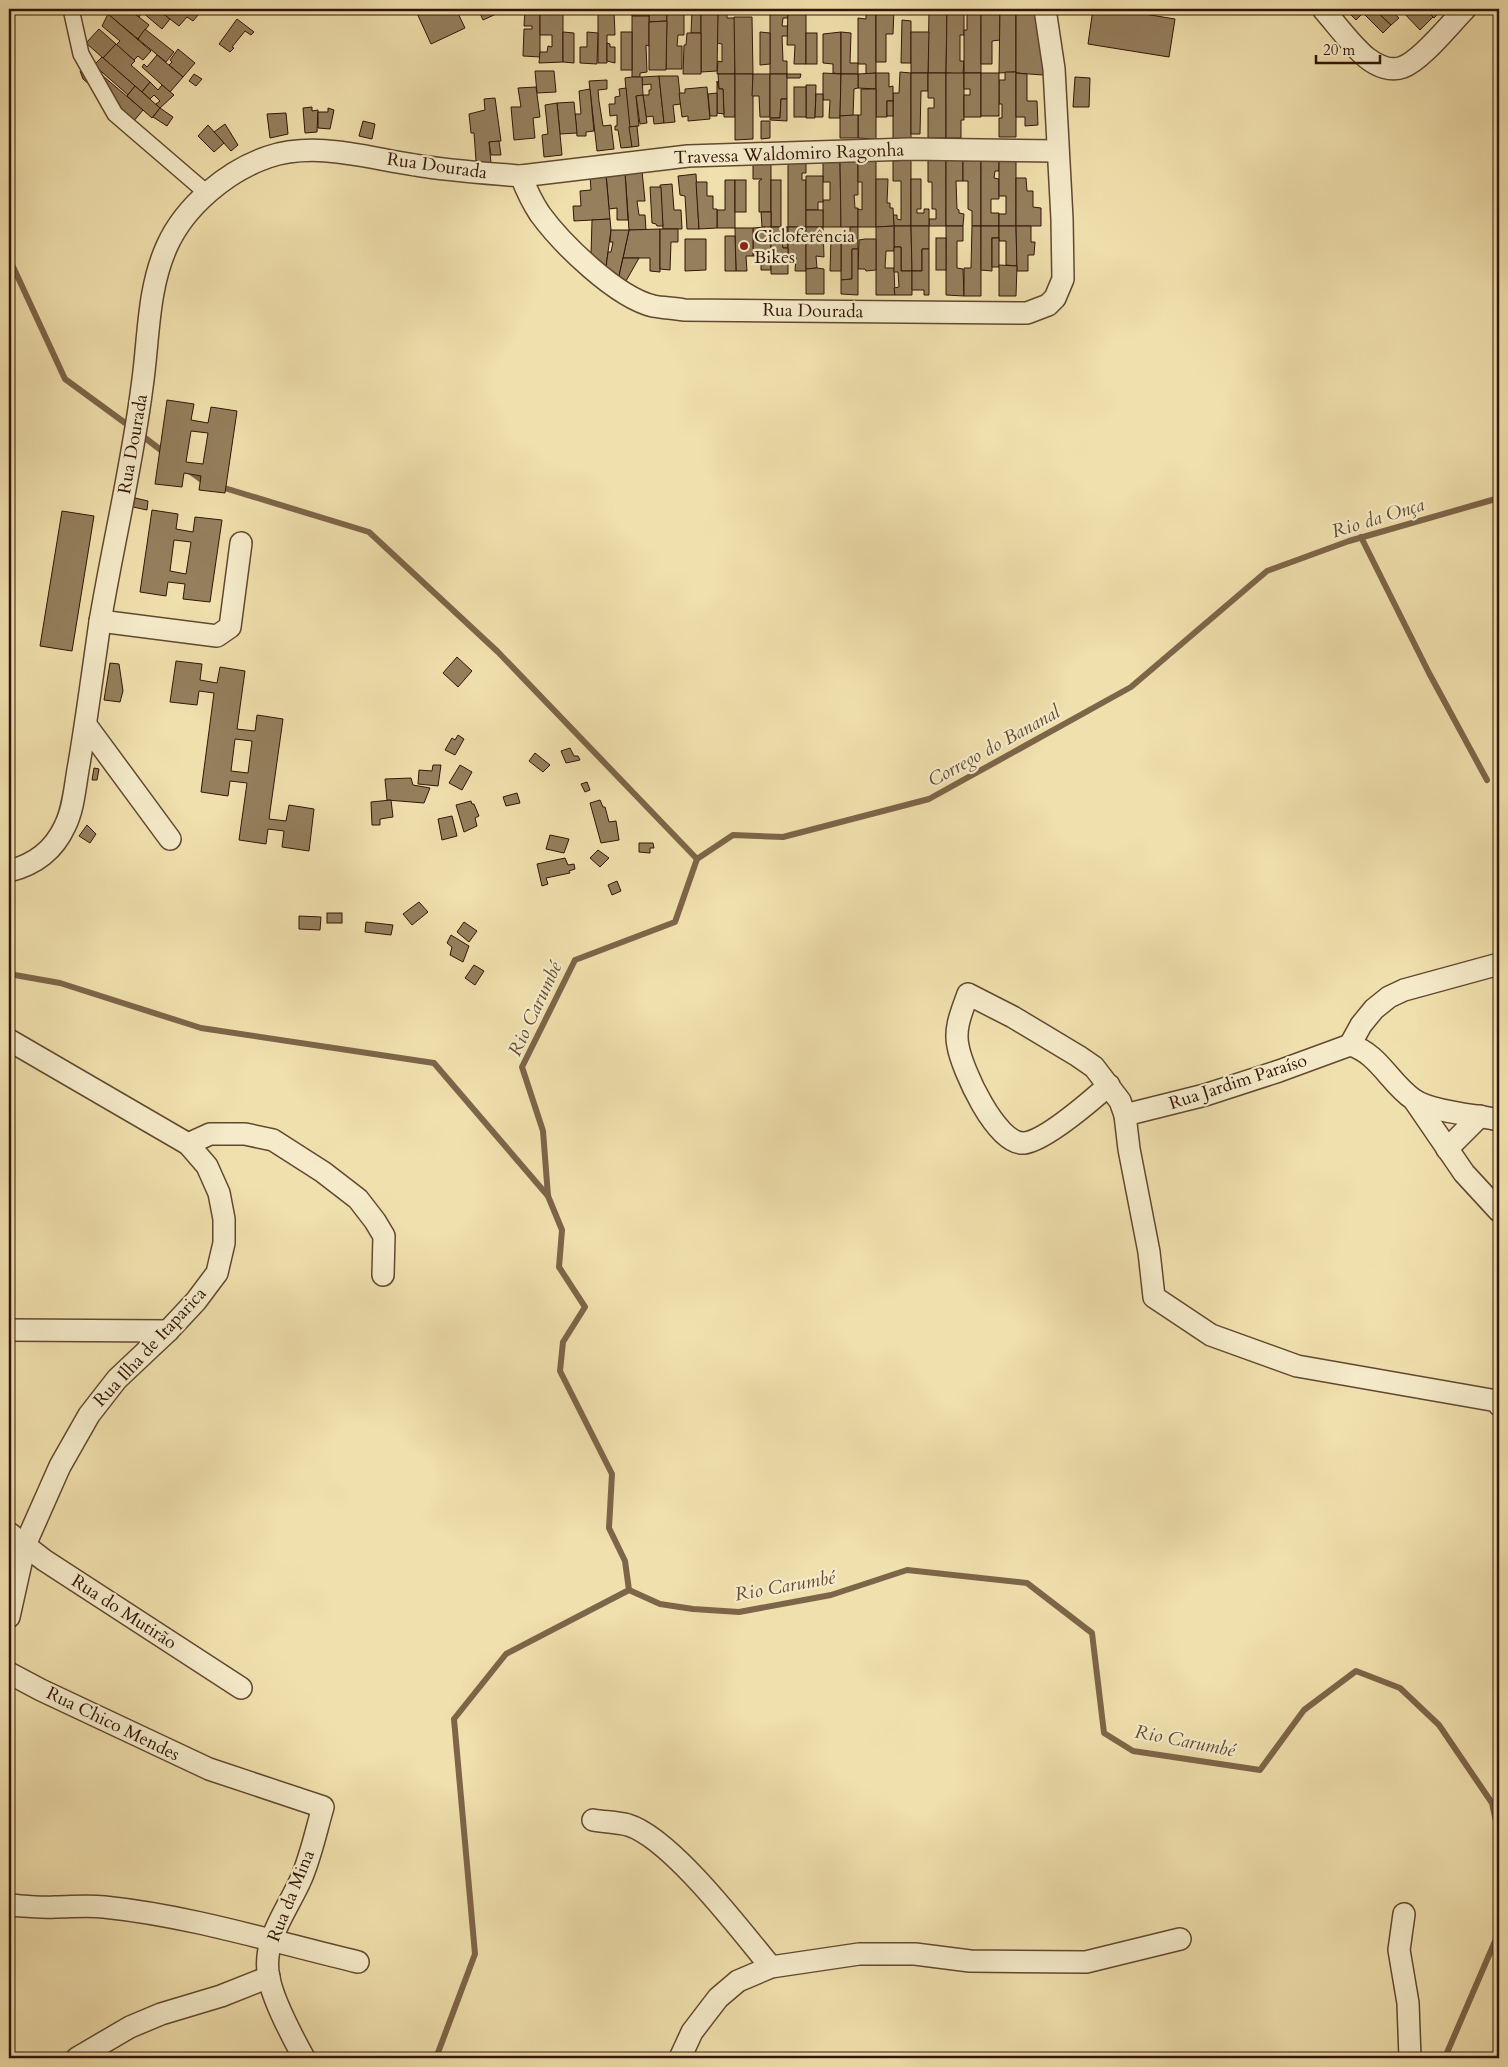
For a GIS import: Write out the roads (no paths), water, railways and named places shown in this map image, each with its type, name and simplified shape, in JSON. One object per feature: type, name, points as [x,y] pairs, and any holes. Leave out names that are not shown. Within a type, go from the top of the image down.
[{"type":"street","points":[[71,9],[81,54],[115,114],[208,194]]},
{"type":"street","name":"Rua Dourada","points":[[9,871],[28,865],[45,854],[65,826],[71,806],[86,725],[100,621],[134,443],[148,331],[158,270],[168,244],[181,222],[220,182],[268,157],[291,151],[344,152],[456,171],[521,176],[529,196],[541,215],[578,254],[603,277],[621,290],[652,306],[684,310],[1012,314],[1038,310],[1048,305],[1060,291],[1063,279],[1062,219],[1054,69],[1045,9]]},
{"type":"street","points":[[1323,9],[1366,58],[1386,68],[1395,69],[1404,67],[1416,58],[1465,9]]},
{"type":"street","name":"Travessa Waldomiro Ragonha","points":[[521,176],[688,156],[910,149],[1057,151]]},
{"type":"street","points":[[100,621],[217,636],[230,627],[241,543]]},
{"type":"street","points":[[86,725],[170,839]]},
{"type":"street","points":[[1499,964],[1404,990],[1389,997],[1374,1009],[1361,1025],[1356,1046],[1414,1100],[1464,1173],[1499,1211]]},
{"type":"street","points":[[1109,1085],[1080,1109],[1036,1139],[1024,1143],[1013,1141],[1003,1133],[988,1114],[966,1071],[958,1045],[958,1023],[968,994],[1013,1017],[1078,1056],[1094,1068],[1109,1085],[1120,1101],[1125,1115],[1129,1149],[1149,1252],[1154,1297],[1211,1335],[1297,1366],[1497,1401],[1499,1405]]},
{"type":"street","name":"Rua Ilha de Itaparica","points":[[9,1040],[188,1144],[207,1166],[220,1192],[224,1219],[224,1243],[217,1273],[196,1301],[168,1331],[117,1379],[89,1415],[17,1539],[9,1617]]},
{"type":"street","name":"Rua Jardim Paraíso","points":[[1125,1115],[1205,1095],[1356,1046]]},
{"type":"street","points":[[1414,1100],[1428,1106],[1489,1118]]},
{"type":"street","points":[[1447,1149],[1489,1118]]},
{"type":"street","points":[[188,1144],[210,1134],[245,1134],[272,1140],[323,1172],[358,1199],[384,1236],[383,1275]]},
{"type":"street","points":[[9,1330],[168,1331]]},
{"type":"street","name":"Rua do Mutirão","points":[[17,1539],[44,1560],[241,1688]]},
{"type":"street","name":"Rua Chico Mendes","points":[[9,1672],[41,1690],[181,1758],[218,1772]]},
{"type":"street","name":"Rua da Mina","points":[[218,1772],[323,1806],[302,1878],[271,1939],[268,1958],[269,1977],[273,1991],[304,2058]]},
{"type":"street","points":[[594,1820],[628,1825],[659,1843],[696,1879],[771,1967]]},
{"type":"street","points":[[9,1904],[53,1908],[104,1907],[175,1918],[271,1939],[358,1962]]},
{"type":"street","points":[[1404,1914],[1399,1950],[1408,2003],[1410,2058]]},
{"type":"street","points":[[680,2058],[692,2032],[718,1998],[738,1981],[771,1967],[859,1954],[916,1954],[970,1961],[1086,1962],[1180,1939]]},
{"type":"street","points":[[77,2058],[130,2028],[160,2014],[212,1999],[269,1977]]},
{"type":"waterway","points":[[9,258],[65,379],[132,428]]},
{"type":"waterway","points":[[140,434],[166,454]]},
{"type":"waterway","points":[[188,470],[206,483]]},
{"type":"waterway","points":[[218,486],[369,532],[498,652],[697,859]]},
{"type":"waterway","name":"Corrego do Bananal","points":[[697,859],[733,835],[783,837],[929,799],[1131,687],[1267,571],[1349,541],[1499,498]]},
{"type":"waterway","name":"Rio da Onça","points":[[1361,537],[1429,673],[1487,780]]},
{"type":"waterway","name":"Rio Carumbé","points":[[697,859],[675,922],[575,960],[522,1067],[543,1131],[548,1196],[562,1230],[559,1267],[585,1307],[563,1342],[560,1371],[612,1474],[609,1528],[625,1561],[629,1590],[660,1604],[693,1609],[739,1612],[831,1595],[907,1570],[1027,1583],[1092,1633],[1104,1733],[1133,1751],[1260,1770],[1304,1710],[1356,1671],[1400,1688],[1439,1725],[1492,1803],[1499,1835]]},
{"type":"waterway","points":[[9,974],[60,983],[201,1028],[434,1063],[548,1196]]},
{"type":"waterway","points":[[436,2058],[475,1954],[454,1719],[506,1654],[629,1590]]},
{"type":"waterway","name":"Rio Carumbé","points":[[1447,2058],[1446,2055],[1499,1932]]},
{"type":"place","name":"Cicloferência Bikes","points":[[744,246]]}]
